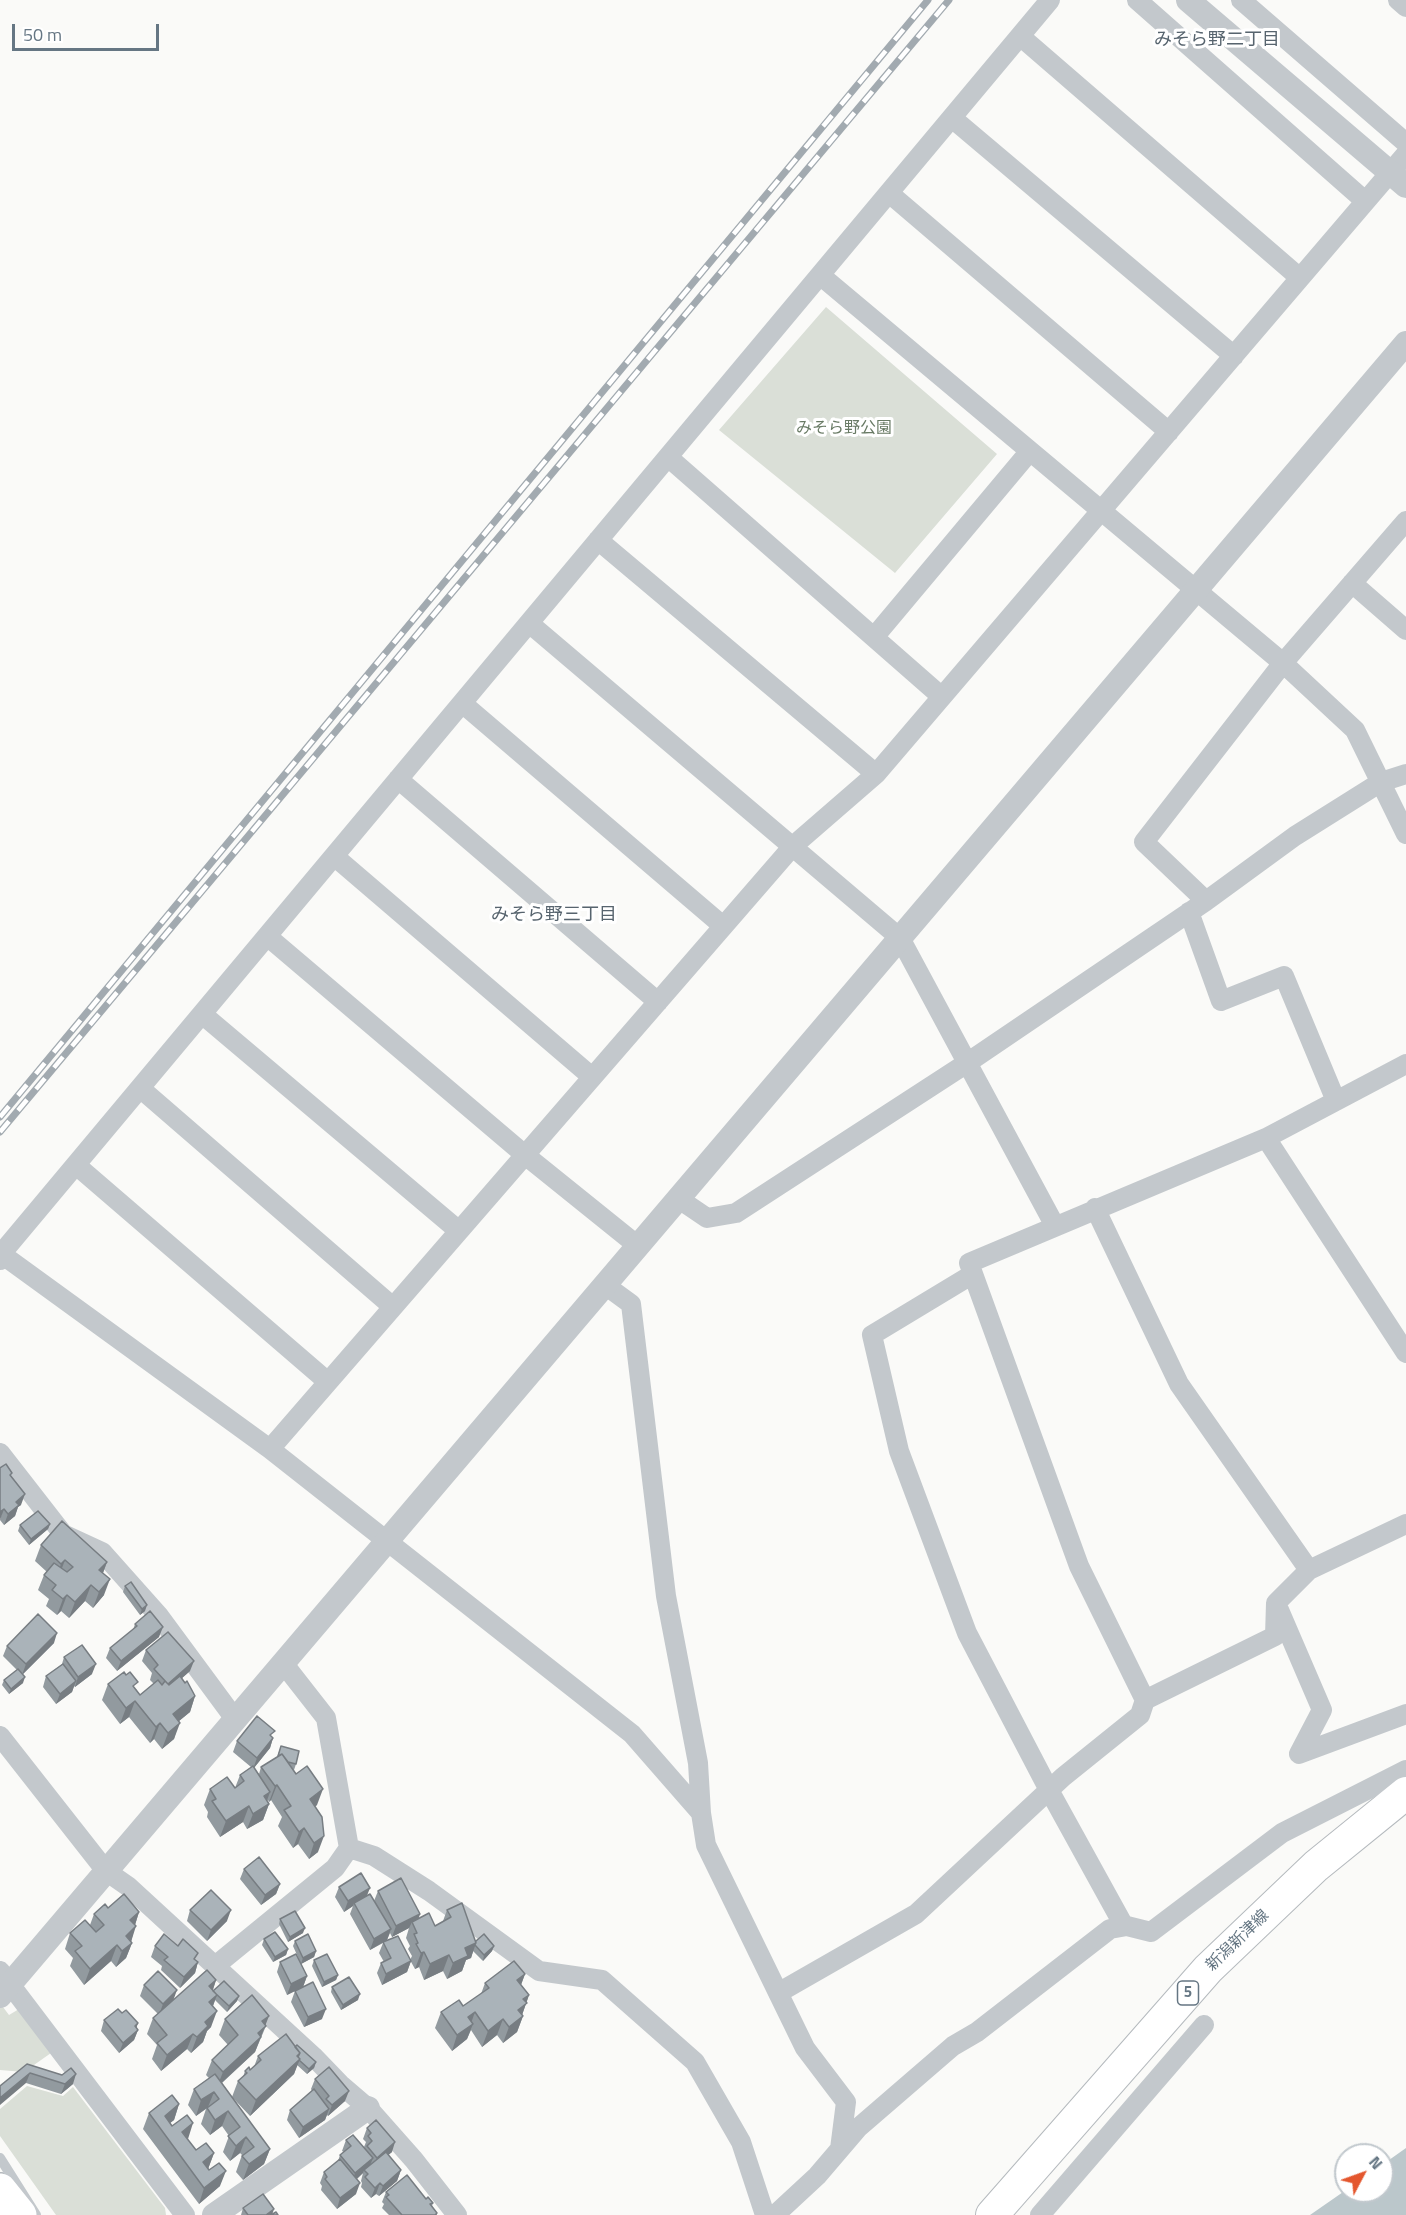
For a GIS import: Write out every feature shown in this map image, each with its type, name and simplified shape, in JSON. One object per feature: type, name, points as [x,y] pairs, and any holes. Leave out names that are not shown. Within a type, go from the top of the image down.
[{"type":"highway","points":[[0,2190],[20,2215]]},
{"type":"main road","name":"新潟新津線","points":[[992,2215],[1208,1969],[1316,1866],[1397,1800]]},
{"type":"street","points":[[701,1813],[632,1734],[388,1540],[270,1449],[0,1256],[1050,0]]},
{"type":"street","points":[[1137,0],[1365,201]]},
{"type":"street","points":[[1188,0],[1398,179]]},
{"type":"street","points":[[1241,0],[1406,143]]},
{"type":"street","points":[[1398,0],[1406,7]]},
{"type":"street","points":[[1020,36],[1300,278]]},
{"type":"street","points":[[952,118],[1234,356]]},
{"type":"street","points":[[270,1449],[793,846],[876,774],[1365,201],[1398,179],[1406,154]]},
{"type":"street","points":[[889,193],[1169,432]]},
{"type":"street","points":[[820,275],[1284,663],[1355,730],[1406,834]]},
{"type":"street","points":[[185,2215],[4,1983],[106,1871],[236,1719],[1406,343]]},
{"type":"street","points":[[875,636],[1030,451]]},
{"type":"street","points":[[668,457],[942,697]]},
{"type":"street","points":[[1206,901],[1144,842],[1284,663],[1406,521]]},
{"type":"street","points":[[598,540],[876,774]]},
{"type":"street","points":[[1352,583],[1406,630]]},
{"type":"street","points":[[529,623],[900,938],[1055,1226]]},
{"type":"street","points":[[462,703],[723,926]]},
{"type":"street","points":[[679,1199],[707,1218],[736,1213],[968,1063],[1206,901],[1295,836],[1380,782],[1406,774]]},
{"type":"street","points":[[399,779],[658,1002]]},
{"type":"street","points":[[334,856],[592,1077]]},
{"type":"street","points":[[1189,912],[1221,1001],[1284,976],[1336,1101]]},
{"type":"street","points":[[267,936],[525,1155],[638,1246]]},
{"type":"street","points":[[202,1014],[459,1231]]},
{"type":"street","points":[[1145,1701],[1079,1566],[969,1263],[1095,1208],[1266,1138],[1406,1064]]},
{"type":"street","points":[[140,1088],[393,1307]]},
{"type":"street","points":[[1266,1138],[1406,1353]]},
{"type":"street","points":[[76,1165],[328,1382]]},
{"type":"street","points":[[1095,1208],[1179,1384],[1309,1570]]},
{"type":"street","points":[[973,1274],[872,1335],[899,1451],[967,1634],[1124,1926]]},
{"type":"street","points":[[605,1285],[631,1304],[666,1596],[698,1762],[701,1813],[706,1845],[805,2048],[846,2102],[840,2149]]},
{"type":"street","points":[[0,1453],[63,1534],[102,1552],[159,1616],[236,1719]]},
{"type":"street","points":[[778,1993],[916,1914],[1049,1790],[1140,1714],[1145,1701],[1275,1636],[1276,1603],[1309,1570],[1406,1524]]},
{"type":"street","points":[[1276,1603],[1322,1710],[1299,1754],[1406,1714]]},
{"type":"street","points":[[215,1966],[335,1868],[349,1848],[326,1718],[283,1664]]},
{"type":"street","points":[[0,1736],[106,1871],[129,1887],[368,2108],[414,2160],[457,2215]]},
{"type":"street","points":[[349,1848],[374,1856],[429,1891],[539,1971],[602,1980],[695,2062],[741,2142],[766,2215],[777,2213],[785,2206],[817,2176],[858,2128],[953,2046],[977,2032],[1110,1929],[1124,1926],[1151,1932],[1282,1833],[1406,1770]]},
{"type":"street","points":[[1397,1800],[1406,1782]]},
{"type":"street","points":[[1040,2215],[1204,2025]]},
{"type":"street","points":[[214,2215],[368,2108]]},
{"type":"lane","points":[[0,2158],[36,2215]]},
{"type":"green space","name":"みそら野公園","points":[[826,307],[997,454],[895,573],[719,430]]},
{"type":"green space","points":[[0,2003],[9,2015],[19,2009],[51,2053],[24,2072],[0,2070]]},
{"type":"green space","points":[[27,2086],[63,2096],[73,2087],[165,2208],[166,2215],[56,2215],[0,2136],[0,2109]]},
{"type":"shaded area","points":[[1406,2148],[1406,2215],[1310,2215],[1334,2198],[1334,2203],[1394,2203],[1394,2156]]},
{"type":"building","points":[[6,1464],[12,1473],[10,1475],[25,1494],[16,1502],[19,1505],[8,1514],[4,1509],[0,1512],[0,1468]]},
{"type":"building","points":[[38,1511],[50,1524],[31,1539],[20,1525]]},
{"type":"building","points":[[62,1521],[107,1562],[99,1570],[110,1579],[99,1592],[91,1585],[75,1602],[67,1595],[63,1599],[52,1590],[56,1585],[44,1575],[54,1563],[67,1572],[73,1567],[65,1560],[61,1564],[41,1545]]},
{"type":"building","points":[[131,1582],[147,1605],[142,1609],[125,1586]]},
{"type":"building","points":[[150,1611],[163,1627],[121,1661],[110,1648],[137,1626],[135,1624]]},
{"type":"building","points":[[38,1614],[57,1633],[26,1664],[7,1646]]},
{"type":"building","points":[[168,1632],[194,1661],[168,1684],[154,1669],[158,1665],[146,1650]]},
{"type":"building","points":[[82,1645],[96,1664],[78,1677],[64,1657]]},
{"type":"building","points":[[63,1664],[76,1681],[60,1694],[46,1676]]},
{"type":"building","points":[[18,1669],[25,1677],[11,1689],[4,1680]]},
{"type":"building","points":[[124,1672],[126,1675],[130,1672],[138,1682],[133,1686],[140,1695],[158,1680],[162,1685],[165,1681],[169,1685],[180,1676],[185,1683],[187,1681],[195,1696],[173,1714],[180,1723],[168,1733],[160,1723],[156,1727],[135,1701],[126,1708],[108,1684]]},
{"type":"building","points":[[257,1716],[275,1731],[270,1735],[273,1738],[257,1758],[237,1741]]},
{"type":"building","points":[[281,1746],[299,1751],[296,1764],[288,1762],[282,1754],[278,1756]]},
{"type":"building","points":[[282,1754],[296,1774],[307,1766],[323,1789],[310,1799],[322,1817],[324,1836],[314,1843],[304,1828],[299,1832],[284,1810],[291,1806],[261,1767]]},
{"type":"building","points":[[253,1766],[270,1792],[264,1796],[269,1804],[253,1814],[249,1806],[226,1821],[212,1801],[216,1799],[210,1789],[227,1777],[235,1788],[244,1781],[240,1775]]},
{"type":"building","points":[[259,1857],[280,1884],[265,1895],[244,1869]]},
{"type":"building","points":[[361,1873],[370,1888],[348,1901],[339,1887]]},
{"type":"building","points":[[401,1878],[420,1914],[396,1926],[378,1891]]},
{"type":"building","points":[[211,1890],[231,1910],[211,1930],[190,1910]]},
{"type":"building","points":[[124,1894],[139,1912],[130,1920],[136,1926],[126,1936],[132,1943],[122,1951],[117,1945],[90,1969],[75,1951],[82,1946],[70,1933],[85,1920],[96,1932],[104,1925],[94,1914],[105,1904],[108,1908]]},
{"type":"building","points":[[370,1894],[391,1929],[374,1939],[354,1903]]},
{"type":"building","points":[[462,1903],[476,1943],[465,1948],[468,1956],[453,1963],[449,1955],[430,1964],[424,1952],[421,1953],[416,1944],[418,1943],[414,1934],[417,1933],[412,1922],[429,1913],[435,1926],[451,1917],[447,1910]]},
{"type":"building","points":[[295,1911],[305,1928],[290,1937],[280,1919]]},
{"type":"building","points":[[275,1932],[288,1949],[275,1957],[264,1939]]},
{"type":"building","points":[[164,1934],[178,1946],[183,1939],[198,1953],[194,1959],[198,1962],[184,1977],[164,1960],[168,1957],[155,1946]]},
{"type":"building","points":[[308,1934],[316,1951],[303,1958],[295,1941]]},
{"type":"building","points":[[484,1934],[494,1946],[484,1955],[475,1945]]},
{"type":"building","points":[[398,1936],[411,1961],[386,1974],[381,1963],[391,1958],[383,1942]]},
{"type":"building","points":[[296,1954],[307,1976],[291,1984],[280,1962]]},
{"type":"building","points":[[327,1954],[338,1975],[324,1982],[314,1960]]},
{"type":"building","points":[[514,1961],[525,1974],[517,1980],[529,1995],[523,1999],[527,2003],[518,2010],[523,2016],[509,2027],[503,2019],[488,2031],[475,2012],[468,2017],[473,2024],[457,2035],[441,2012],[459,2000],[463,2006],[489,1988],[485,1983]]},
{"type":"building","points":[[207,1970],[216,1980],[209,1986],[217,1995],[209,2002],[217,2011],[205,2022],[208,2026],[197,2037],[193,2034],[167,2055],[157,2043],[167,2035],[153,2018]]},
{"type":"building","points":[[158,1971],[177,1990],[163,2004],[144,1985]]},
{"type":"building","points":[[349,1977],[360,1994],[343,2005],[332,1987]]},
{"type":"building","points":[[224,1981],[239,1996],[229,2006],[213,1991]]},
{"type":"building","points":[[313,1982],[326,2009],[308,2017],[295,1991]]},
{"type":"building","points":[[252,1995],[269,2016],[262,2021],[266,2026],[258,2033],[261,2037],[223,2072],[212,2060],[238,2035],[225,2019]]},
{"type":"building","points":[[118,2009],[122,2013],[126,2010],[138,2023],[135,2026],[138,2030],[123,2043],[104,2020]]},
{"type":"building","points":[[286,2034],[300,2053],[297,2056],[300,2059],[256,2100],[238,2081],[247,2073],[245,2071],[249,2067],[250,2070],[261,2060],[258,2056]]},
{"type":"building","points":[[297,2045],[316,2062],[309,2069],[299,2060],[300,2053],[295,2047]]},
{"type":"building","points":[[27,2064],[62,2075],[71,2068],[76,2074],[65,2084],[30,2073],[0,2098],[0,2086]]},
{"type":"building","points":[[329,2067],[349,2091],[332,2105],[326,2099],[329,2096],[315,2079]]},
{"type":"building","points":[[215,2074],[270,2149],[249,2164],[242,2156],[254,2147],[246,2137],[236,2146],[228,2136],[240,2127],[228,2111],[215,2120],[207,2108],[219,2099],[214,2092],[201,2100],[194,2089]]},
{"type":"building","points":[[314,2089],[329,2109],[303,2127],[290,2110]]},
{"type":"building","points":[[172,2095],[179,2104],[165,2116],[172,2126],[187,2115],[193,2123],[182,2132],[196,2150],[206,2143],[214,2153],[203,2162],[209,2170],[219,2163],[226,2171],[204,2188],[149,2113]]},
{"type":"building","points":[[376,2120],[395,2142],[377,2158],[367,2146],[372,2141],[368,2136],[371,2133],[367,2128]]},
{"type":"building","points":[[353,2135],[373,2158],[355,2173],[340,2155],[351,2146],[346,2140]]},
{"type":"building","points":[[386,2152],[401,2170],[383,2186],[380,2183],[375,2188],[365,2177],[368,2174],[364,2170]]},
{"type":"building","points":[[340,2159],[360,2183],[340,2198],[325,2179],[327,2177],[324,2172]]},
{"type":"building","points":[[407,2175],[426,2199],[428,2197],[433,2203],[430,2204],[437,2213],[435,2215],[402,2215],[386,2197],[389,2195],[386,2192]]},
{"type":"building","points":[[263,2194],[274,2209],[266,2215],[248,2215],[243,2208]]},
{"type":"railway","points":[[0,1117],[928,0]]},
{"type":"railway","points":[[0,1132],[949,0]]},
{"type":"district","name":"みそら野二丁目","points":[[1217,41]]},
{"type":"district","name":"みそら野三丁目","points":[[554,916]]}]
